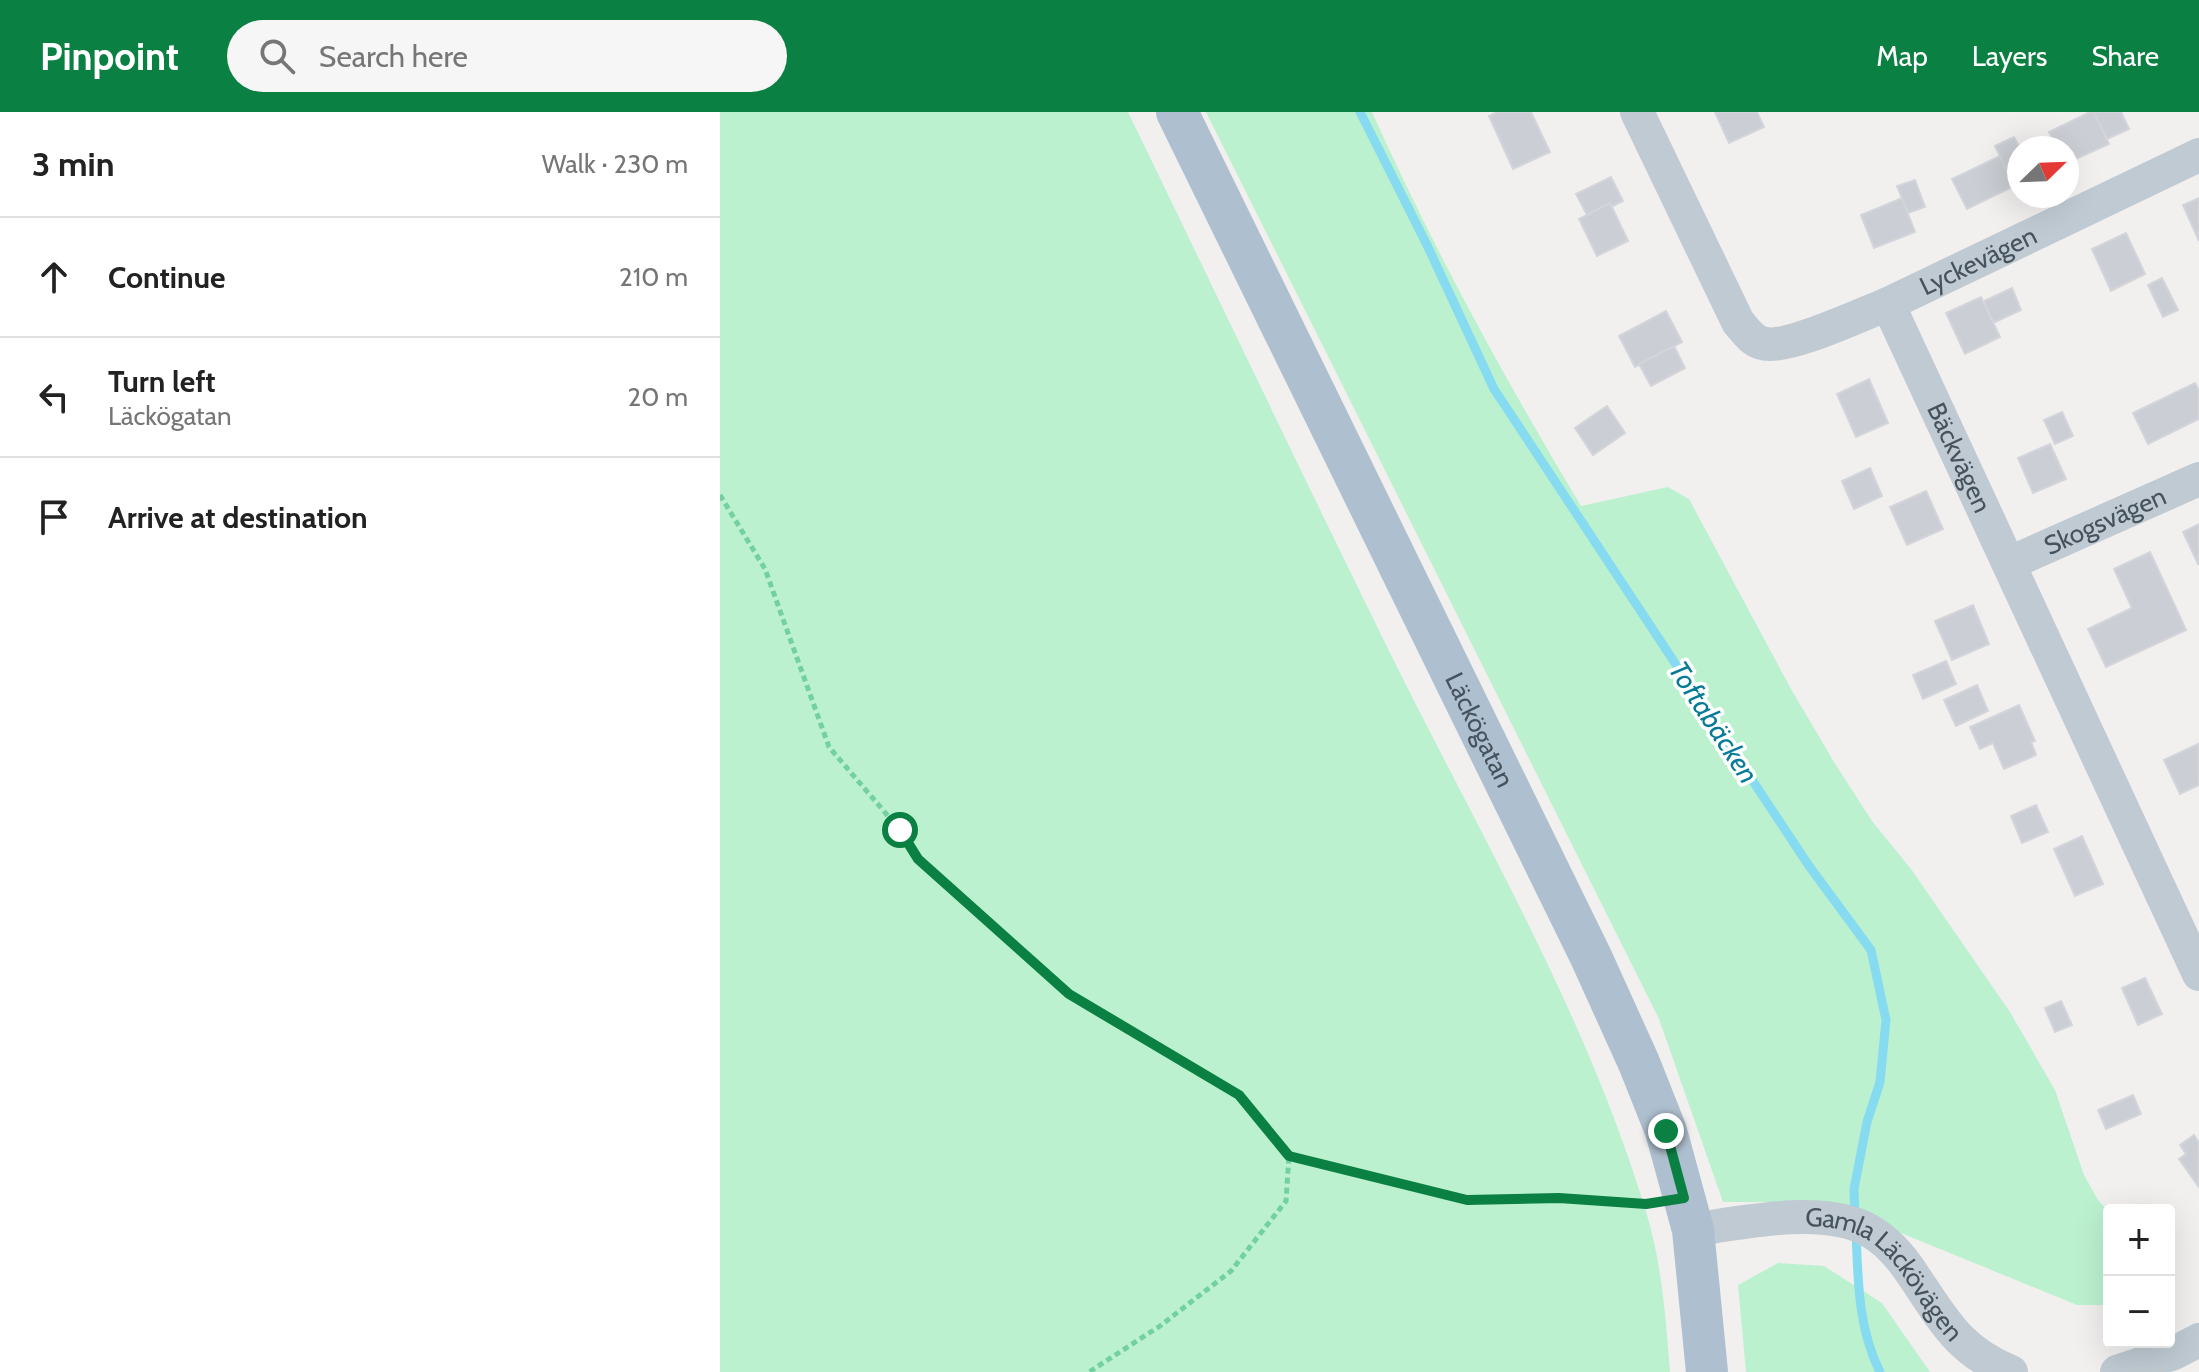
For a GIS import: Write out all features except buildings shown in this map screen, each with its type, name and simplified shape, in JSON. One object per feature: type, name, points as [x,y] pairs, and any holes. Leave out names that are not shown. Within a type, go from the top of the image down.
[{"type":"main road","name":"Läckögatan","points":[[1177,112],[1591,957],[1639,1063],[1666,1131],[1689,1214],[1707,1372]]},
{"type":"street","points":[[1637,112],[1738,322],[1749,336],[1760,343],[1774,345],[1792,341],[1888,304]]},
{"type":"street","name":"Lyckevägen","points":[[1888,304],[2199,155]]},
{"type":"street","name":"Bäckvägen","points":[[1888,304],[2199,974]]},
{"type":"street","name":"Skogsvägen","points":[[2010,563],[2199,479]]},
{"type":"street","name":"Gamla Läckövägen","points":[[1689,1214],[1815,1218],[1851,1224],[1870,1231],[1894,1250],[1953,1334],[1974,1354],[2011,1372]]},
{"type":"street","points":[[2117,1372],[2174,1353],[2199,1340]]},
{"type":"path","points":[[720,495],[765,569],[829,747],[900,830],[918,859],[1069,994],[1239,1095],[1289,1156],[1467,1200],[1559,1198],[1646,1204],[1689,1214]]},
{"type":"path","points":[[1089,1372],[1160,1326],[1231,1271],[1286,1201],[1289,1156]]},
{"type":"green space","points":[[720,112],[1128,112],[1329,529],[1534,936],[1596,1073],[1623,1143],[1652,1234],[1663,1293],[1670,1372],[720,1372]]},
{"type":"green space","points":[[1206,112],[1372,112],[1470,312],[1581,506],[1668,487],[1689,499],[1791,689],[1834,762],[1872,821],[1911,869],[2010,1012],[2055,1090],[2084,1175],[2103,1205],[2103,1305],[2077,1305],[1825,1202],[1723,1202],[1659,1019]]},
{"type":"green space","points":[[1778,1263],[1824,1266],[1882,1303],[1930,1372],[1746,1372],[1738,1285]]},
{"type":"waterway","name":"Toftabäcken","points":[[1360,112],[1494,389],[1809,866],[1871,950],[1886,1020],[1880,1082],[1867,1122],[1854,1189],[1855,1218]]},
{"type":"waterway","name":"Toftabäcken","points":[[1856,1232],[1863,1321],[1880,1372]]},
{"type":"route","points":[[900,830],[918,859],[1069,994],[1239,1095],[1289,1156],[1467,1200],[1559,1198],[1646,1204],[1684,1198],[1666,1131]]}]
